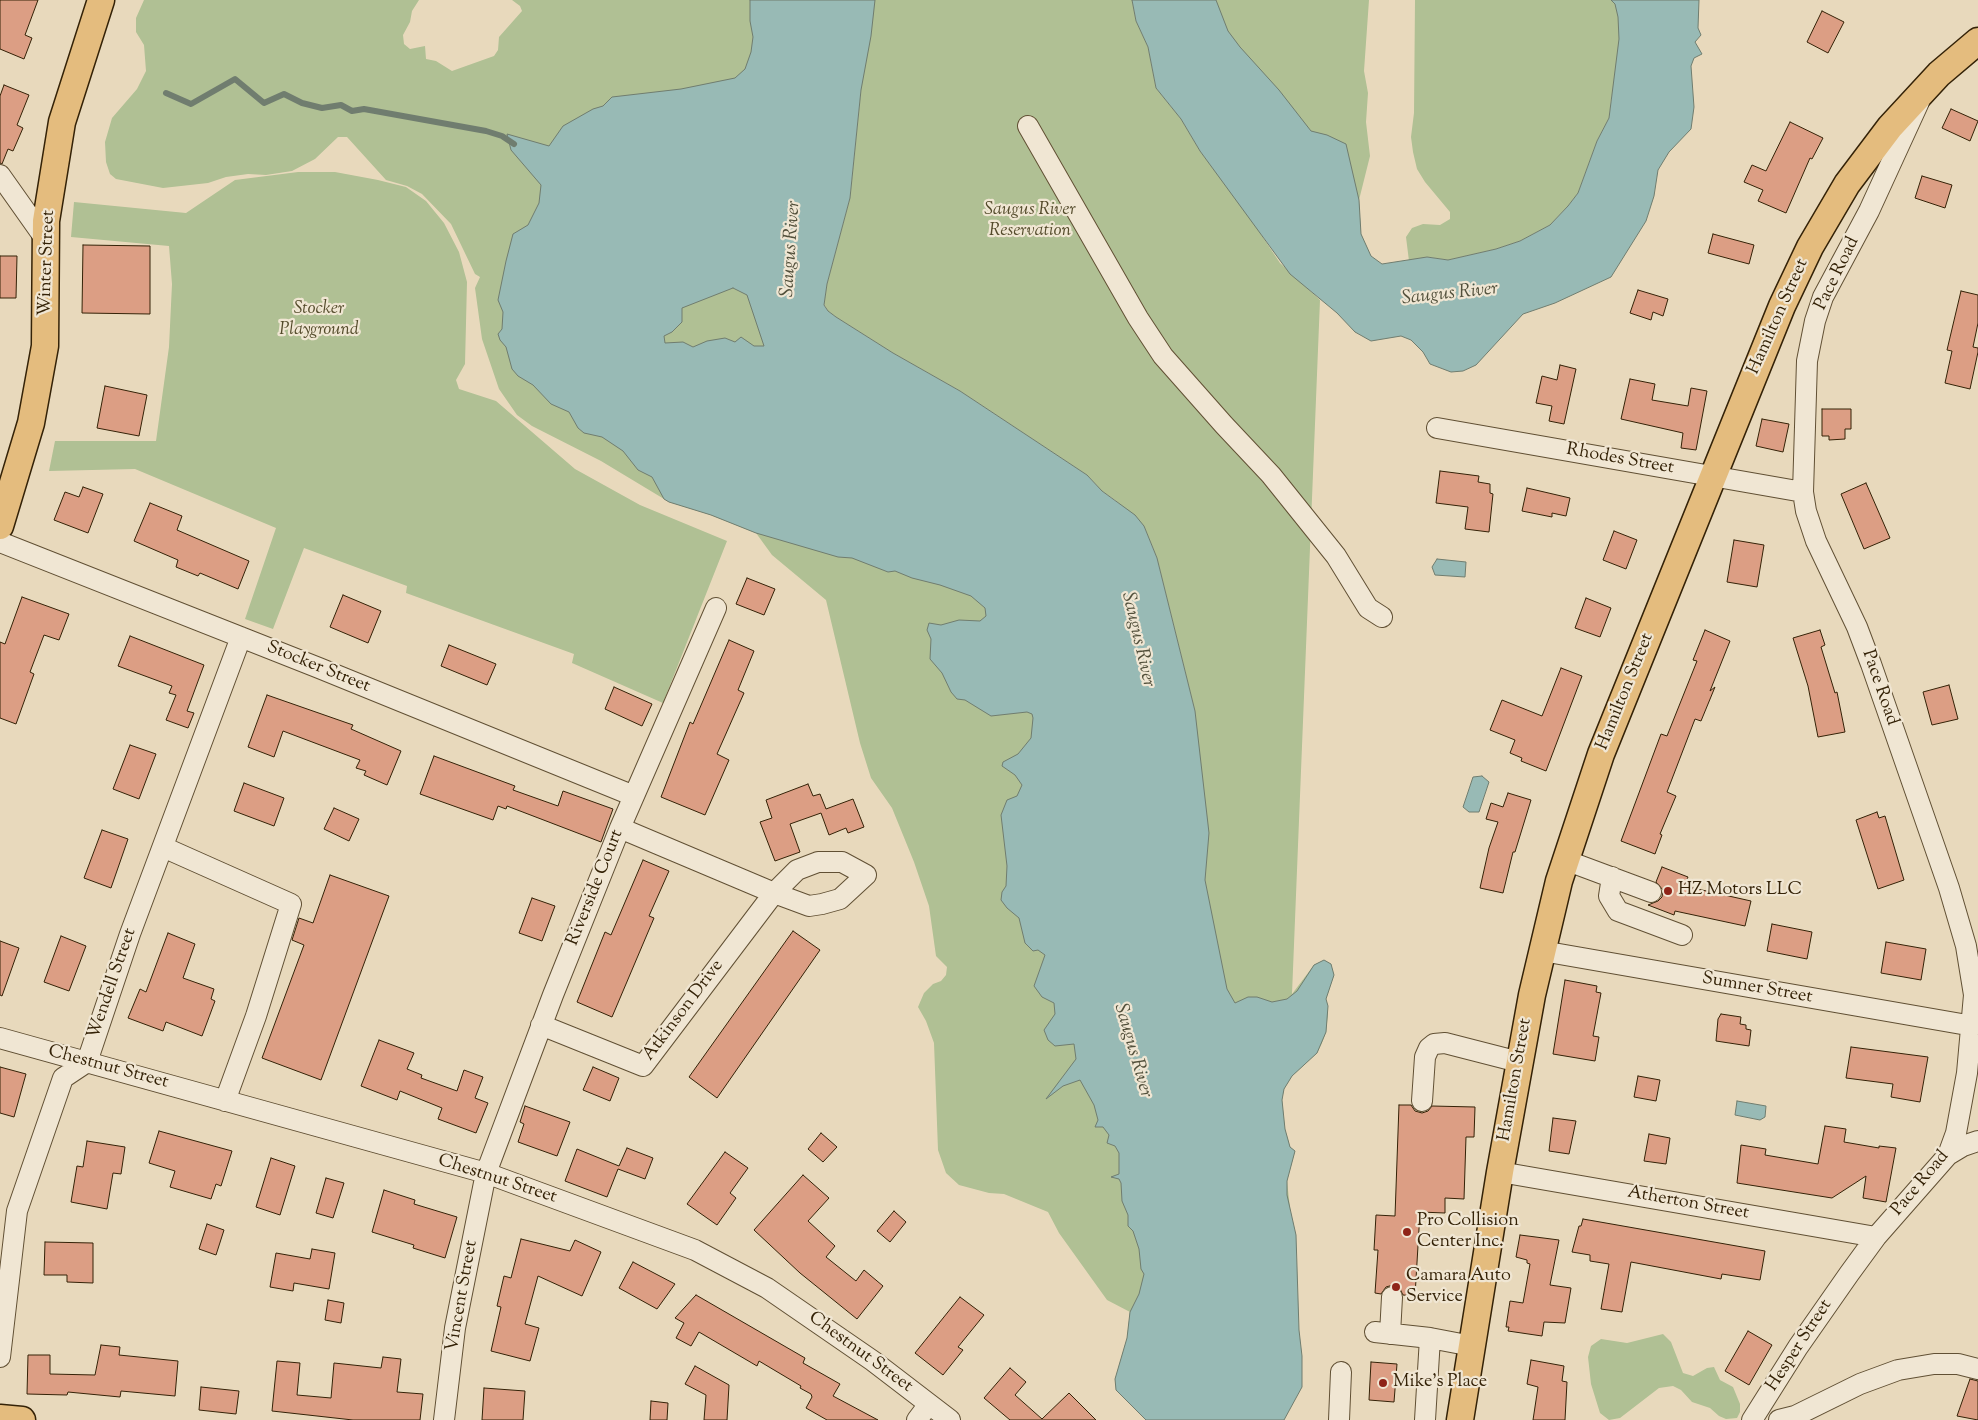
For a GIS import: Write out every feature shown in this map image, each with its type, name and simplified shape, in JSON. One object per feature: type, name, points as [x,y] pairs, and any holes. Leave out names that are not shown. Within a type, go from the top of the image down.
[{"type":"main road","name":"Winter Street","points":[[0,526],[31,423],[46,346],[46,221],[62,122],[101,0]]},
{"type":"main road","name":"Hamilton Street","points":[[1460,1420],[1519,1062],[1542,951],[1565,860],[1601,754],[1782,306],[1810,247],[1861,165],[1890,127],[1925,89],[1978,41]]},
{"type":"main road","points":[[0,1418],[22,1420]]},
{"type":"street","name":"Pace Road","points":[[1849,1274],[1876,1237],[1948,1155],[1959,1122],[1973,1026],[1974,995],[1972,970],[1949,888],[1867,652],[1816,540],[1802,492],[1807,361],[1815,321],[1823,297],[1869,211],[1925,89]]},
{"type":"street","points":[[1028,126],[1138,318],[1163,356],[1271,475],[1336,556],[1368,608],[1382,617]]},
{"type":"street","points":[[0,175],[46,240]]},
{"type":"street","name":"Rhodes Street","points":[[1437,428],[1802,492]]},
{"type":"street","name":"Stocker Street","points":[[0,542],[634,796]]},
{"type":"street","name":"Riverside Court","points":[[486,1173],[620,828],[716,608]]},
{"type":"street","name":"Wendell Street","points":[[0,1357],[17,1211],[63,1078],[86,1062],[240,637]]},
{"type":"street","name":"Atkinson Drive","points":[[542,1025],[643,1066],[774,893],[620,828]]},
{"type":"street","points":[[163,846],[291,904],[256,1016],[225,1101]]},
{"type":"street","points":[[1565,860],[1651,892]]},
{"type":"street","points":[[1612,878],[1609,896],[1618,911],[1682,935]]},
{"type":"street","name":"Sumner Street","points":[[1542,951],[1973,1026]]},
{"type":"street","name":"Chestnut Street","points":[[0,1038],[486,1173],[660,1236],[731,1267],[767,1288],[833,1332],[950,1420]]},
{"type":"street","points":[[1422,1101],[1425,1057],[1429,1048],[1434,1044],[1444,1043],[1519,1062]]},
{"type":"street","points":[[1948,1155],[1963,1146],[1978,1141]]},
{"type":"street","name":"Atherton Street","points":[[1500,1172],[1876,1237]]},
{"type":"street","name":"Vincent Street","points":[[444,1420],[455,1328],[486,1173]]},
{"type":"street","name":"Hesper Street","points":[[1752,1420],[1798,1347],[1849,1274]]},
{"type":"street","points":[[1392,1297],[1382,1333],[1430,1338],[1472,1346]]},
{"type":"street","points":[[1425,1420],[1430,1338]]},
{"type":"street","points":[[1779,1420],[1796,1416],[1860,1384],[1898,1370],[1924,1364],[1942,1364],[1978,1369]]},
{"type":"street","points":[[1339,1420],[1341,1372]]},
{"type":"street","points":[[917,1420],[929,1404]]},
{"type":"green space","points":[[144,0],[419,0],[412,11],[410,22],[403,35],[404,44],[410,49],[425,46],[426,59],[436,61],[452,71],[494,56],[498,50],[499,37],[522,11],[520,6],[512,0],[769,0],[733,271],[996,538],[1159,1215],[1123,1389],[1116,1390],[1115,1379],[1127,1338],[1130,1312],[1107,1300],[1059,1233],[1048,1212],[1004,1194],[989,1193],[959,1185],[946,1173],[938,1150],[934,1043],[926,1021],[918,1007],[924,993],[946,975],[947,967],[936,956],[929,906],[914,862],[892,808],[871,778],[860,743],[826,600],[772,555],[756,533],[711,515],[669,502],[601,461],[532,426],[517,415],[499,389],[482,339],[475,288],[480,277],[475,274],[451,224],[422,194],[407,186],[386,180],[347,137],[338,137],[315,159],[292,171],[266,175],[248,174],[226,177],[208,183],[163,188],[116,179],[110,174],[106,162],[105,142],[112,118],[137,89],[146,71],[144,45],[136,32],[136,18]]},
{"type":"green space","name":"Saugus River Reservation","points":[[847,0],[1132,0],[1136,21],[1148,47],[1156,88],[1181,119],[1200,151],[1246,212],[1280,263],[1320,300],[1292,994],[1314,965],[1324,960],[1331,964],[1334,975],[1326,999],[1328,1014],[1326,1032],[1322,1043],[1317,1053],[1292,1076],[1284,1089],[1282,1100],[1285,1129],[1290,1147],[1295,1151],[1287,1181],[1291,1217],[1225,1235],[1195,711],[1157,558],[1144,526],[1102,491],[1087,475],[960,391],[893,353],[836,317],[828,311],[824,304],[827,284],[850,198],[861,90]]},
{"type":"green space","points":[[1205,0],[1369,0],[1364,71],[1368,93],[1366,122],[1370,156],[1359,200],[1361,234],[1371,256]]},
{"type":"green space","points":[[1415,0],[1632,0],[1609,118],[1597,141],[1578,193],[1550,225],[1520,241],[1496,249],[1448,260],[1427,257],[1409,261],[1406,237],[1412,228],[1423,224],[1440,225],[1450,219],[1450,212],[1425,182],[1417,169],[1413,152],[1411,137],[1414,113]]},
{"type":"green space","name":"Stocker Playground","points":[[298,172],[335,172],[378,180],[406,187],[426,201],[444,223],[459,252],[467,282],[465,364],[456,380],[459,389],[496,401],[575,469],[640,505],[727,541],[663,703],[572,663],[574,654],[406,593],[407,586],[304,548],[273,629],[245,619],[276,528],[135,469],[49,471],[55,441],[156,441],[169,347],[172,284],[169,246],[71,237],[74,202],[186,213],[235,180]]},
{"type":"green space","points":[[1663,1334],[1671,1342],[1683,1373],[1693,1376],[1707,1368],[1714,1367],[1720,1380],[1733,1387],[1740,1404],[1740,1412],[1737,1418],[1726,1419],[1719,1416],[1710,1408],[1692,1402],[1681,1390],[1673,1386],[1659,1388],[1620,1418],[1609,1420],[1600,1413],[1591,1384],[1588,1357],[1591,1346],[1601,1339],[1627,1343]]},
{"type":"water","name":"Saugus River","points":[[750,0],[875,0],[871,36],[861,90],[850,198],[827,284],[824,305],[836,317],[893,353],[960,391],[1087,475],[1102,491],[1135,515],[1144,526],[1157,558],[1195,711],[1209,833],[1205,880],[1227,989],[1235,1003],[1248,997],[1257,997],[1272,1002],[1287,999],[1297,991],[1314,965],[1324,960],[1331,964],[1334,975],[1326,999],[1328,1006],[1326,1032],[1317,1053],[1292,1076],[1284,1089],[1282,1100],[1285,1129],[1290,1147],[1295,1151],[1287,1181],[1287,1195],[1296,1235],[1299,1330],[1302,1356],[1302,1387],[1284,1420],[1146,1420],[1116,1390],[1115,1379],[1127,1338],[1130,1312],[1139,1294],[1144,1274],[1141,1269],[1139,1249],[1133,1231],[1128,1226],[1128,1215],[1122,1201],[1121,1183],[1119,1179],[1111,1177],[1119,1174],[1119,1153],[1115,1146],[1107,1143],[1109,1135],[1103,1127],[1095,1127],[1098,1120],[1094,1105],[1080,1080],[1063,1086],[1046,1099],[1076,1059],[1074,1044],[1055,1046],[1048,1040],[1044,1030],[1055,1014],[1054,1003],[1042,997],[1034,986],[1045,955],[1038,950],[1033,951],[1025,943],[1019,918],[1001,900],[1002,892],[1006,886],[1007,866],[1001,815],[1007,800],[1017,796],[1022,785],[1015,775],[1002,766],[1003,762],[1018,754],[1031,738],[1032,714],[1027,712],[991,716],[965,700],[957,699],[951,692],[942,673],[930,659],[931,639],[927,630],[929,623],[941,625],[959,620],[980,621],[986,616],[985,608],[971,596],[940,585],[912,578],[895,571],[888,572],[852,558],[838,557],[756,533],[711,515],[669,502],[664,499],[652,477],[638,470],[623,451],[602,437],[584,433],[578,428],[569,412],[551,404],[533,385],[518,376],[512,369],[506,347],[500,340],[498,334],[502,329],[503,312],[498,300],[513,234],[528,225],[539,203],[541,185],[511,150],[507,134],[549,146],[563,126],[593,109],[603,106],[612,97],[681,89],[735,78],[745,69],[751,52],[753,37],[750,21]],"holes":[[[733,288],[747,295],[764,346],[754,346],[741,337],[735,342],[725,338],[707,341],[693,347],[683,342],[665,343],[664,336],[672,332],[682,322],[682,308]]]},
{"type":"water","name":"Saugus River","points":[[1132,0],[1216,0],[1228,31],[1279,90],[1311,131],[1327,135],[1346,144],[1359,200],[1361,234],[1371,256],[1382,264],[1427,257],[1448,260],[1496,249],[1520,241],[1550,225],[1568,206],[1578,193],[1597,141],[1609,118],[1619,39],[1618,17],[1615,4],[1611,0],[1699,0],[1698,28],[1701,35],[1695,42],[1702,54],[1694,58],[1691,66],[1694,107],[1691,129],[1669,152],[1658,170],[1654,196],[1646,221],[1611,277],[1555,303],[1523,314],[1476,365],[1463,371],[1451,372],[1430,364],[1423,352],[1411,340],[1401,336],[1371,341],[1355,332],[1337,313],[1290,274],[1200,151],[1181,119],[1156,88],[1148,47],[1136,21]]},
{"type":"water","points":[[1437,559],[1466,562],[1465,577],[1435,575],[1432,567]]},
{"type":"water","points":[[1482,776],[1489,782],[1479,812],[1469,812],[1463,807],[1473,777]]},
{"type":"water","points":[[1737,1101],[1766,1106],[1765,1117],[1760,1120],[1735,1115]]},
{"type":"building","points":[[0,0],[38,0],[25,35],[32,38],[24,59],[0,49]]},
{"type":"building","points":[[1822,11],[1844,22],[1828,53],[1807,42]]},
{"type":"building","points":[[4,85],[29,95],[17,125],[23,128],[13,151],[8,149],[2,164],[0,163],[0,96]]},
{"type":"building","points":[[1951,109],[1978,121],[1970,141],[1942,128]]},
{"type":"building","points":[[1790,122],[1823,138],[1812,159],[1810,158],[1786,213],[1758,201],[1763,190],[1744,182],[1752,165],[1766,171]]},
{"type":"building","points":[[1922,176],[1952,185],[1945,208],[1915,198]]},
{"type":"building","points":[[1713,234],[1754,245],[1749,264],[1708,253]]},
{"type":"building","points":[[83,245],[150,246],[150,314],[82,313]]},
{"type":"building","points":[[0,256],[17,256],[16,298],[0,298]]},
{"type":"building","points":[[1638,290],[1668,299],[1663,316],[1653,312],[1651,320],[1630,313]]},
{"type":"building","points":[[1961,291],[1978,295],[1978,323],[1973,347],[1978,348],[1978,352],[1970,389],[1945,383],[1952,351],[1947,350]]},
{"type":"building","points":[[1560,365],[1576,369],[1564,424],[1549,421],[1552,406],[1536,403],[1542,376],[1557,380]]},
{"type":"building","points":[[1630,379],[1655,384],[1652,400],[1688,406],[1691,388],[1707,391],[1696,450],[1681,448],[1683,433],[1621,419]]},
{"type":"building","points":[[105,386],[147,395],[139,436],[97,428]]},
{"type":"building","points":[[1822,409],[1851,409],[1851,429],[1845,429],[1845,439],[1829,440],[1829,436],[1822,436]]},
{"type":"building","points":[[1762,419],[1789,424],[1783,452],[1756,446]]},
{"type":"building","points":[[1440,471],[1479,476],[1478,482],[1490,484],[1490,493],[1493,494],[1489,532],[1465,529],[1468,507],[1436,503]]},
{"type":"building","points":[[1866,483],[1890,538],[1864,549],[1841,494]]},
{"type":"building","points":[[83,487],[103,494],[88,533],[54,520],[65,492],[79,497]]},
{"type":"building","points":[[1527,488],[1570,498],[1566,516],[1552,513],[1552,517],[1522,511]]},
{"type":"building","points":[[150,503],[182,516],[177,530],[249,561],[238,589],[200,573],[198,576],[176,567],[178,560],[134,541]]},
{"type":"building","points":[[1614,531],[1637,540],[1626,569],[1603,560]]},
{"type":"building","points":[[1734,540],[1764,545],[1757,587],[1727,582]]},
{"type":"building","points":[[747,578],[775,589],[764,615],[736,604]]},
{"type":"building","points":[[343,595],[381,611],[368,643],[330,627]]},
{"type":"building","points":[[22,597],[69,614],[59,640],[44,635],[30,672],[34,674],[16,724],[0,718],[0,642],[5,644]]},
{"type":"building","points":[[1586,598],[1611,608],[1600,637],[1575,628]]},
{"type":"building","points":[[1705,630],[1730,641],[1710,691],[1715,687],[1701,721],[1695,719],[1667,792],[1676,796],[1660,834],[1662,835],[1655,854],[1621,841],[1661,734],[1667,736],[1697,661],[1693,660]]},
{"type":"building","points":[[1820,630],[1825,645],[1821,647],[1835,693],[1837,692],[1845,732],[1818,737],[1808,686],[1793,638]]},
{"type":"building","points":[[130,636],[204,665],[187,711],[194,713],[188,728],[166,720],[176,695],[169,693],[172,686],[118,666]]},
{"type":"building","points":[[729,640],[754,651],[738,690],[744,693],[717,754],[729,760],[705,815],[661,797],[690,722],[693,724]]},
{"type":"building","points":[[449,645],[496,664],[487,685],[441,666]]},
{"type":"building","points":[[1561,668],[1582,676],[1546,771],[1521,761],[1522,758],[1510,753],[1515,740],[1490,730],[1502,700],[1542,716]]},
{"type":"building","points":[[1949,685],[1958,719],[1932,725],[1923,692]]},
{"type":"building","points":[[614,687],[652,704],[642,726],[605,709]]},
{"type":"building","points":[[267,695],[353,725],[351,729],[401,751],[387,785],[364,775],[366,771],[356,768],[360,760],[283,731],[274,757],[248,747]]},
{"type":"building","points":[[130,745],[156,754],[139,799],[113,789]]},
{"type":"building","points":[[434,756],[515,786],[513,790],[558,806],[563,791],[613,809],[601,842],[507,806],[506,809],[498,806],[493,820],[420,794]]},
{"type":"building","points":[[244,783],[284,798],[274,826],[234,811]]},
{"type":"building","points":[[808,784],[813,796],[820,794],[826,809],[853,799],[864,827],[848,833],[846,828],[829,835],[821,813],[790,824],[800,852],[775,861],[760,822],[772,818],[766,800]]},
{"type":"building","points":[[1508,793],[1531,800],[1515,852],[1513,852],[1503,893],[1480,888],[1489,848],[1498,822],[1486,819],[1491,803],[1503,807]]},
{"type":"building","points":[[334,808],[359,819],[349,841],[324,829]]},
{"type":"building","points":[[1877,812],[1879,818],[1885,816],[1904,880],[1878,889],[1856,820]]},
{"type":"building","points":[[102,830],[128,839],[111,888],[84,878]]},
{"type":"building","points":[[643,860],[669,871],[649,916],[654,918],[612,1017],[577,1002],[605,932],[611,935]]},
{"type":"building","points":[[1662,867],[1688,877],[1684,886],[1751,901],[1745,926],[1675,911],[1674,915],[1648,905],[1662,897],[1663,890],[1656,882]]},
{"type":"building","points":[[330,875],[389,896],[321,1080],[262,1058],[304,945],[292,940],[299,918],[313,923]]},
{"type":"building","points":[[532,898],[555,906],[542,941],[519,933]]},
{"type":"building","points":[[1772,924],[1812,932],[1807,959],[1767,951]]},
{"type":"building","points":[[793,931],[820,950],[717,1098],[689,1077]]},
{"type":"building","points":[[168,933],[195,944],[183,978],[214,989],[211,999],[215,1001],[202,1036],[166,1022],[163,1031],[128,1018],[140,989],[146,992]]},
{"type":"building","points":[[61,936],[86,946],[69,991],[44,982]]},
{"type":"building","points":[[0,941],[19,948],[2,996],[0,995]]},
{"type":"building","points":[[1886,942],[1926,949],[1921,980],[1881,973]]},
{"type":"building","points":[[1565,980],[1597,986],[1596,992],[1601,993],[1593,1036],[1599,1037],[1595,1061],[1553,1054]]},
{"type":"building","points":[[1721,1014],[1741,1017],[1740,1024],[1746,1025],[1746,1029],[1751,1030],[1749,1046],[1716,1041],[1718,1019]]},
{"type":"building","points":[[379,1040],[414,1053],[407,1069],[422,1075],[421,1078],[457,1091],[464,1070],[483,1077],[475,1098],[488,1103],[476,1133],[438,1119],[442,1108],[400,1091],[397,1100],[361,1086]]},
{"type":"building","points":[[1851,1047],[1928,1057],[1920,1102],[1891,1097],[1893,1084],[1846,1078]]},
{"type":"building","points":[[0,1067],[26,1074],[14,1117],[0,1113]]},
{"type":"building","points":[[593,1067],[619,1078],[610,1101],[583,1090]]},
{"type":"building","points":[[1638,1076],[1660,1080],[1656,1101],[1634,1097]]},
{"type":"building","points":[[1399,1105],[1411,1105],[1415,1111],[1422,1113],[1428,1111],[1432,1106],[1475,1107],[1474,1137],[1466,1137],[1464,1199],[1445,1198],[1445,1213],[1420,1212],[1415,1296],[1403,1295],[1399,1287],[1393,1285],[1386,1287],[1381,1294],[1375,1293],[1378,1250],[1374,1250],[1376,1215],[1395,1216]]},
{"type":"building","points":[[525,1106],[570,1122],[557,1156],[518,1142],[524,1124],[520,1122]]},
{"type":"building","points":[[1553,1118],[1576,1121],[1569,1154],[1549,1151]]},
{"type":"building","points":[[1825,1126],[1846,1129],[1844,1142],[1879,1148],[1879,1146],[1896,1148],[1886,1202],[1863,1198],[1866,1176],[1832,1198],[1737,1183],[1741,1145],[1766,1149],[1765,1155],[1818,1164]]},
{"type":"building","points":[[159,1131],[232,1151],[221,1186],[216,1184],[211,1199],[170,1187],[175,1171],[149,1163]]},
{"type":"building","points":[[821,1133],[837,1147],[823,1162],[808,1149]]},
{"type":"building","points":[[1649,1134],[1670,1138],[1666,1164],[1644,1161]]},
{"type":"building","points":[[87,1141],[125,1147],[121,1174],[113,1173],[107,1209],[71,1202],[77,1166],[83,1167]]},
{"type":"building","points":[[627,1148],[653,1158],[645,1179],[618,1169],[607,1197],[565,1181],[577,1149],[619,1166]]},
{"type":"building","points":[[725,1152],[748,1168],[730,1193],[736,1198],[717,1225],[687,1204]]},
{"type":"building","points":[[271,1158],[295,1166],[280,1215],[256,1207]]},
{"type":"building","points":[[803,1175],[829,1198],[808,1221],[835,1246],[826,1257],[856,1281],[864,1270],[883,1286],[857,1319],[800,1273],[754,1230]]},
{"type":"building","points":[[326,1178],[344,1183],[333,1218],[316,1213]]},
{"type":"building","points":[[384,1190],[415,1200],[414,1204],[457,1217],[445,1258],[413,1248],[414,1245],[372,1232]]},
{"type":"building","points":[[894,1211],[906,1222],[890,1242],[877,1231]]},
{"type":"building","points":[[1583,1219],[1765,1251],[1760,1280],[1722,1274],[1721,1279],[1631,1262],[1622,1312],[1601,1309],[1609,1264],[1590,1261],[1590,1255],[1572,1252],[1579,1226],[1581,1226]]},
{"type":"building","points":[[207,1224],[224,1230],[216,1255],[199,1249]]},
{"type":"building","points":[[1520,1235],[1559,1240],[1550,1285],[1571,1288],[1565,1323],[1544,1322],[1542,1336],[1508,1331],[1509,1327],[1506,1327],[1510,1301],[1523,1303],[1530,1264],[1527,1263],[1527,1260],[1516,1257]]},
{"type":"building","points":[[521,1239],[570,1251],[575,1240],[601,1252],[582,1296],[538,1276],[525,1324],[539,1328],[530,1361],[491,1351],[501,1307],[497,1306],[504,1276],[511,1278]]},
{"type":"building","points":[[45,1242],[93,1243],[93,1283],[67,1282],[67,1275],[44,1275]]},
{"type":"building","points":[[312,1249],[335,1253],[329,1289],[294,1283],[293,1291],[270,1287],[276,1253],[310,1259]]},
{"type":"building","points":[[633,1262],[675,1284],[657,1309],[619,1288]]},
{"type":"building","points":[[696,1295],[805,1358],[803,1363],[840,1384],[833,1396],[878,1420],[827,1420],[806,1408],[812,1397],[811,1394],[759,1361],[757,1366],[699,1332],[691,1346],[676,1338],[684,1323],[675,1318]]},
{"type":"building","points":[[960,1297],[984,1315],[958,1347],[963,1350],[943,1375],[915,1353]]},
{"type":"building","points":[[328,1300],[344,1303],[341,1323],[325,1320]]},
{"type":"building","points":[[1748,1331],[1772,1345],[1749,1385],[1725,1371]]},
{"type":"building","points":[[101,1345],[120,1347],[119,1355],[178,1361],[175,1396],[121,1391],[120,1397],[68,1392],[67,1395],[27,1394],[28,1355],[50,1355],[50,1374],[95,1375]]},
{"type":"building","points":[[383,1357],[401,1359],[397,1392],[423,1394],[420,1420],[353,1420],[272,1411],[277,1361],[300,1363],[297,1395],[331,1398],[334,1363],[381,1368]]},
{"type":"building","points":[[1531,1360],[1564,1366],[1562,1381],[1567,1382],[1565,1420],[1533,1420],[1538,1387],[1527,1384]]},
{"type":"building","name":"Mike's Place","points":[[1371,1362],[1397,1364],[1394,1402],[1369,1400]]},
{"type":"building","points":[[695,1366],[729,1385],[727,1420],[704,1420],[706,1395],[685,1384]]},
{"type":"building","points":[[1010,1368],[1026,1382],[1015,1395],[1042,1419],[1069,1393],[1096,1420],[1010,1420],[984,1398]]},
{"type":"building","points":[[1970,1379],[1978,1381],[1978,1420],[1957,1416]]},
{"type":"building","points":[[201,1387],[239,1391],[236,1414],[199,1410]]},
{"type":"building","points":[[484,1388],[525,1391],[523,1420],[482,1420]]},
{"type":"building","points":[[651,1401],[668,1403],[667,1420],[650,1420]]},
{"type":"waterway","points":[[166,93],[191,104],[235,79],[264,103],[284,94],[302,103],[322,108],[341,105],[352,111],[364,109],[486,131],[502,136],[514,144]]},
{"type":"place","name":"HZ Motors LLC","points":[[1668,891]]},
{"type":"place","name":"Pro Collision Center Inc.","points":[[1407,1232]]},
{"type":"place","name":"Camara Auto Service","points":[[1396,1287]]},
{"type":"place","name":"Mike's Place","points":[[1383,1383]]}]
